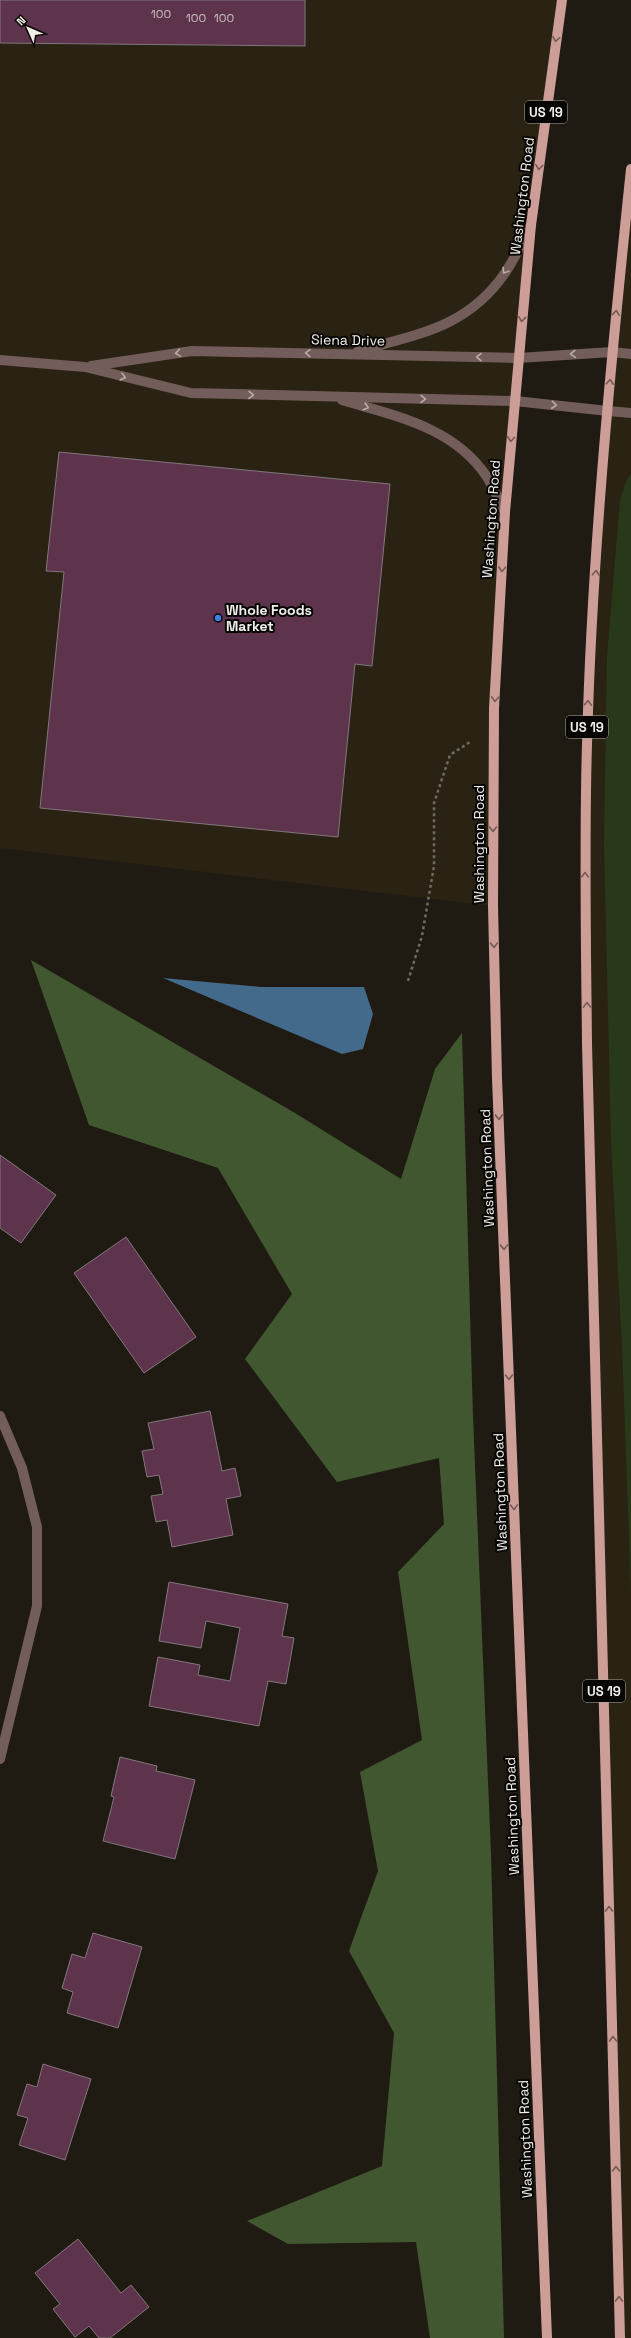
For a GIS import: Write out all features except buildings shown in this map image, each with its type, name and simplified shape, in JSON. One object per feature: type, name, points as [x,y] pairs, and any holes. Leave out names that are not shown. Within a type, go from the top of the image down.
[{"type":"main road","name":"Washington Road","points":[[547,2338],[497,1070],[493,906],[494,708],[505,512],[518,358],[532,225],[562,0]]},
{"type":"main road","name":"US 19","points":[[620,2338],[587,1044],[585,887],[587,744],[592,612],[612,352],[631,169]]},
{"type":"street","points":[[347,354],[443,326],[471,309],[489,293],[505,272],[532,225]]},
{"type":"street","name":"Siena Drive","points":[[85,367],[192,351],[518,358],[612,352],[631,354]]},
{"type":"street","name":"Siena Drive","points":[[0,360],[85,367],[191,393],[515,401],[631,414]]},
{"type":"street","points":[[328,396],[411,420],[435,431],[459,447],[473,459],[487,477],[505,512]]},
{"type":"street","points":[[0,1416],[22,1468],[37,1527],[37,1606],[0,1759]]},
{"type":"path","points":[[408,981],[422,936],[434,866],[434,803],[450,755],[471,741]]},
{"type":"shaded area","points":[[0,0],[562,0],[556,33],[505,512],[493,906],[0,848]]},
{"type":"shaded area","points":[[631,169],[631,2338],[620,2338],[587,1044],[593,612]]},
{"type":"green space","points":[[631,474],[631,1593],[622,1346],[611,1142],[604,844],[607,657],[620,500],[627,479]]},
{"type":"green space","points":[[31,960],[295,1113],[401,1179],[435,1069],[462,1033],[473,1417],[491,1854],[504,2338],[430,2338],[416,2242],[288,2244],[247,2221],[382,2166],[394,2033],[349,1951],[378,1871],[360,1772],[422,1740],[398,1572],[444,1524],[439,1458],[337,1482],[245,1359],[292,1294],[218,1168],[89,1125]]},
{"type":"water","points":[[163,978],[261,987],[364,987],[373,1014],[363,1049],[342,1054]]},
{"type":"place","name":"Whole Foods Market","points":[[218,618]]}]
